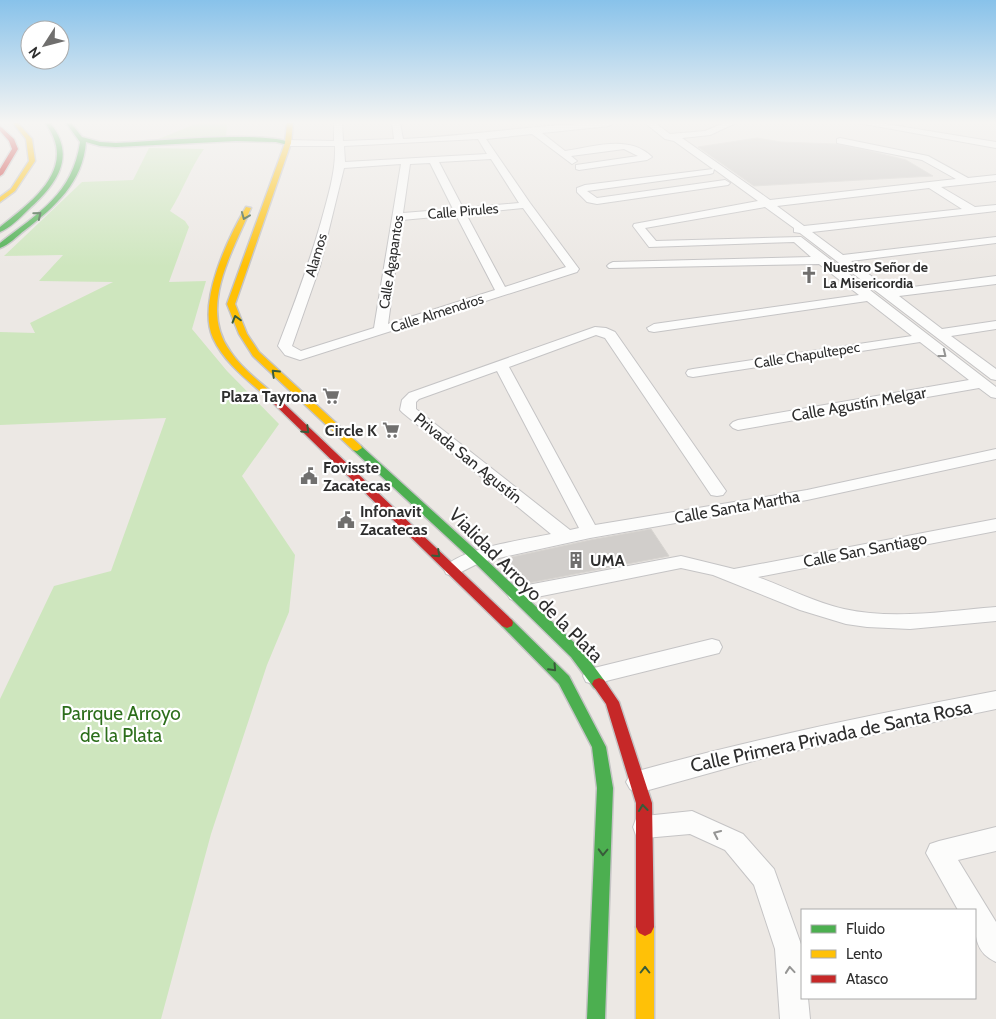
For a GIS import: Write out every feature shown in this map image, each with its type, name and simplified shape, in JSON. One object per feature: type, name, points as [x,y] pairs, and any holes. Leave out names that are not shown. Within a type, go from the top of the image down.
[{"type":"main road","points":[[0,200],[13,190],[26,171]]},
{"type":"main road","points":[[0,230],[34,203],[56,175],[57,171]]},
{"type":"main road","points":[[0,246],[52,203],[70,184],[76,171]]},
{"type":"main road","name":"Vialidad Arroyo de la Plata","points":[[278,171],[231,304],[237,326],[253,351],[262,360],[517,594],[576,653],[612,702],[644,804],[645,1019]]},
{"type":"main road","points":[[252,200],[221,277],[214,306],[212,320],[223,348],[233,360],[453,569],[564,680],[598,746],[605,788],[596,1019]]},
{"type":"main road","points":[[375,495],[396,485]]},
{"type":"street","name":"Alamos","points":[[300,356],[290,352],[285,346],[314,266],[339,171]]},
{"type":"street","name":"Calle Agapantos","points":[[380,331],[405,171]]},
{"type":"street","points":[[438,171],[502,292]]},
{"type":"street","points":[[504,171],[526,205]]},
{"type":"street","points":[[725,183],[597,201],[591,200],[581,190],[710,171],[787,231],[800,235],[841,259],[996,376]]},
{"type":"street","points":[[721,171],[767,203],[800,235],[822,260],[996,394]]},
{"type":"street","points":[[947,171],[966,181]]},
{"type":"street","points":[[996,178],[767,203],[638,226],[653,245],[800,235],[996,208]]},
{"type":"street","points":[[930,185],[972,210]]},
{"type":"street","name":"Calle Pirules","points":[[399,216],[526,205]]},
{"type":"street","name":"Calle Almendros","points":[[300,356],[573,269],[526,205]]},
{"type":"street","points":[[841,259],[996,240]]},
{"type":"street","points":[[613,266],[822,260]]},
{"type":"street","points":[[847,280],[866,277]]},
{"type":"street","points":[[889,294],[996,280]]},
{"type":"street","points":[[654,328],[869,297]]},
{"type":"street","points":[[896,318],[916,315]]},
{"type":"street","points":[[941,333],[996,325]]},
{"type":"street","name":"Privada San Agustín","points":[[566,537],[408,410],[409,400],[414,396],[595,331],[601,331],[610,335],[717,491]]},
{"type":"street","name":"Calle Chapultepec","points":[[693,373],[922,338]]},
{"type":"street","points":[[501,366],[590,532]]},
{"type":"street","name":"Calle Agustín Melgar","points":[[738,426],[980,383]]},
{"type":"street","name":"Calle Santa Martha","points":[[453,569],[476,557],[566,537],[807,495],[996,454]]},
{"type":"street","name":"Calle San Santiago","points":[[734,576],[996,525]]},
{"type":"street","points":[[517,594],[681,562],[698,564],[826,611],[862,620],[904,622],[996,614]]},
{"type":"street","points":[[594,676],[712,647]]},
{"type":"street","name":"Calle Primera Privada de Santa Rosa","points":[[638,782],[700,763],[860,726],[996,700]]},
{"type":"street","points":[[645,827],[692,822],[734,842],[765,878],[789,949],[794,1019]]},
{"type":"street","points":[[973,909],[939,853],[996,839]]},
{"type":"street","points":[[976,914],[996,948]]},
{"type":"green space","name":"Parrque Arroyo de la Plata","points":[[138,171],[192,171],[170,211],[185,221],[189,227],[169,282],[206,281],[192,329],[227,371],[279,424],[242,476],[295,555],[289,612],[267,665],[211,834],[161,1019],[0,1019],[0,699],[54,586],[111,571],[166,418],[0,425],[0,332],[35,333],[30,323],[113,282],[39,281],[63,255],[4,256],[82,182],[133,180]]},
{"type":"building","points":[[732,171],[924,171],[933,176],[754,186]]},
{"type":"building","points":[[651,529],[669,556],[523,584],[498,560],[590,540]]},
{"type":"traffic: fast","points":[[0,230],[44,191],[57,171]]},
{"type":"traffic: fast","points":[[0,246],[54,202],[66,189],[77,171]]},
{"type":"traffic: fast","points":[[357,448],[476,557],[576,653],[599,684]]},
{"type":"traffic: fast","points":[[507,623],[564,680],[599,747],[605,788],[596,1019]]},
{"type":"traffic: slow","points":[[0,200],[13,190],[26,171]]},
{"type":"traffic: slow","points":[[278,171],[231,304],[243,334],[256,354],[357,448]]},
{"type":"traffic: slow","points":[[248,208],[218,279],[214,294],[212,321],[217,337],[230,357],[242,371],[273,398]]},
{"type":"traffic: slow","points":[[645,927],[645,1019]]},
{"type":"traffic: jam","points":[[0,174],[2,171]]},
{"type":"traffic: jam","points":[[273,398],[507,623]]},
{"type":"traffic: jam","points":[[599,684],[612,702],[644,803],[645,927]]},
{"type":"place","name":"Nuestro Señor de La Misericordia","points":[[809,275]]},
{"type":"place","name":"Plaza Tayrona","points":[[331,396]]},
{"type":"place","name":"Circle K","points":[[391,430]]},
{"type":"place","name":"Fovisste Zacatecas","points":[[309,476]]},
{"type":"place","name":"Infonavit Zacatecas","points":[[346,520]]},
{"type":"place","name":"UMA","points":[[576,560]]}]
